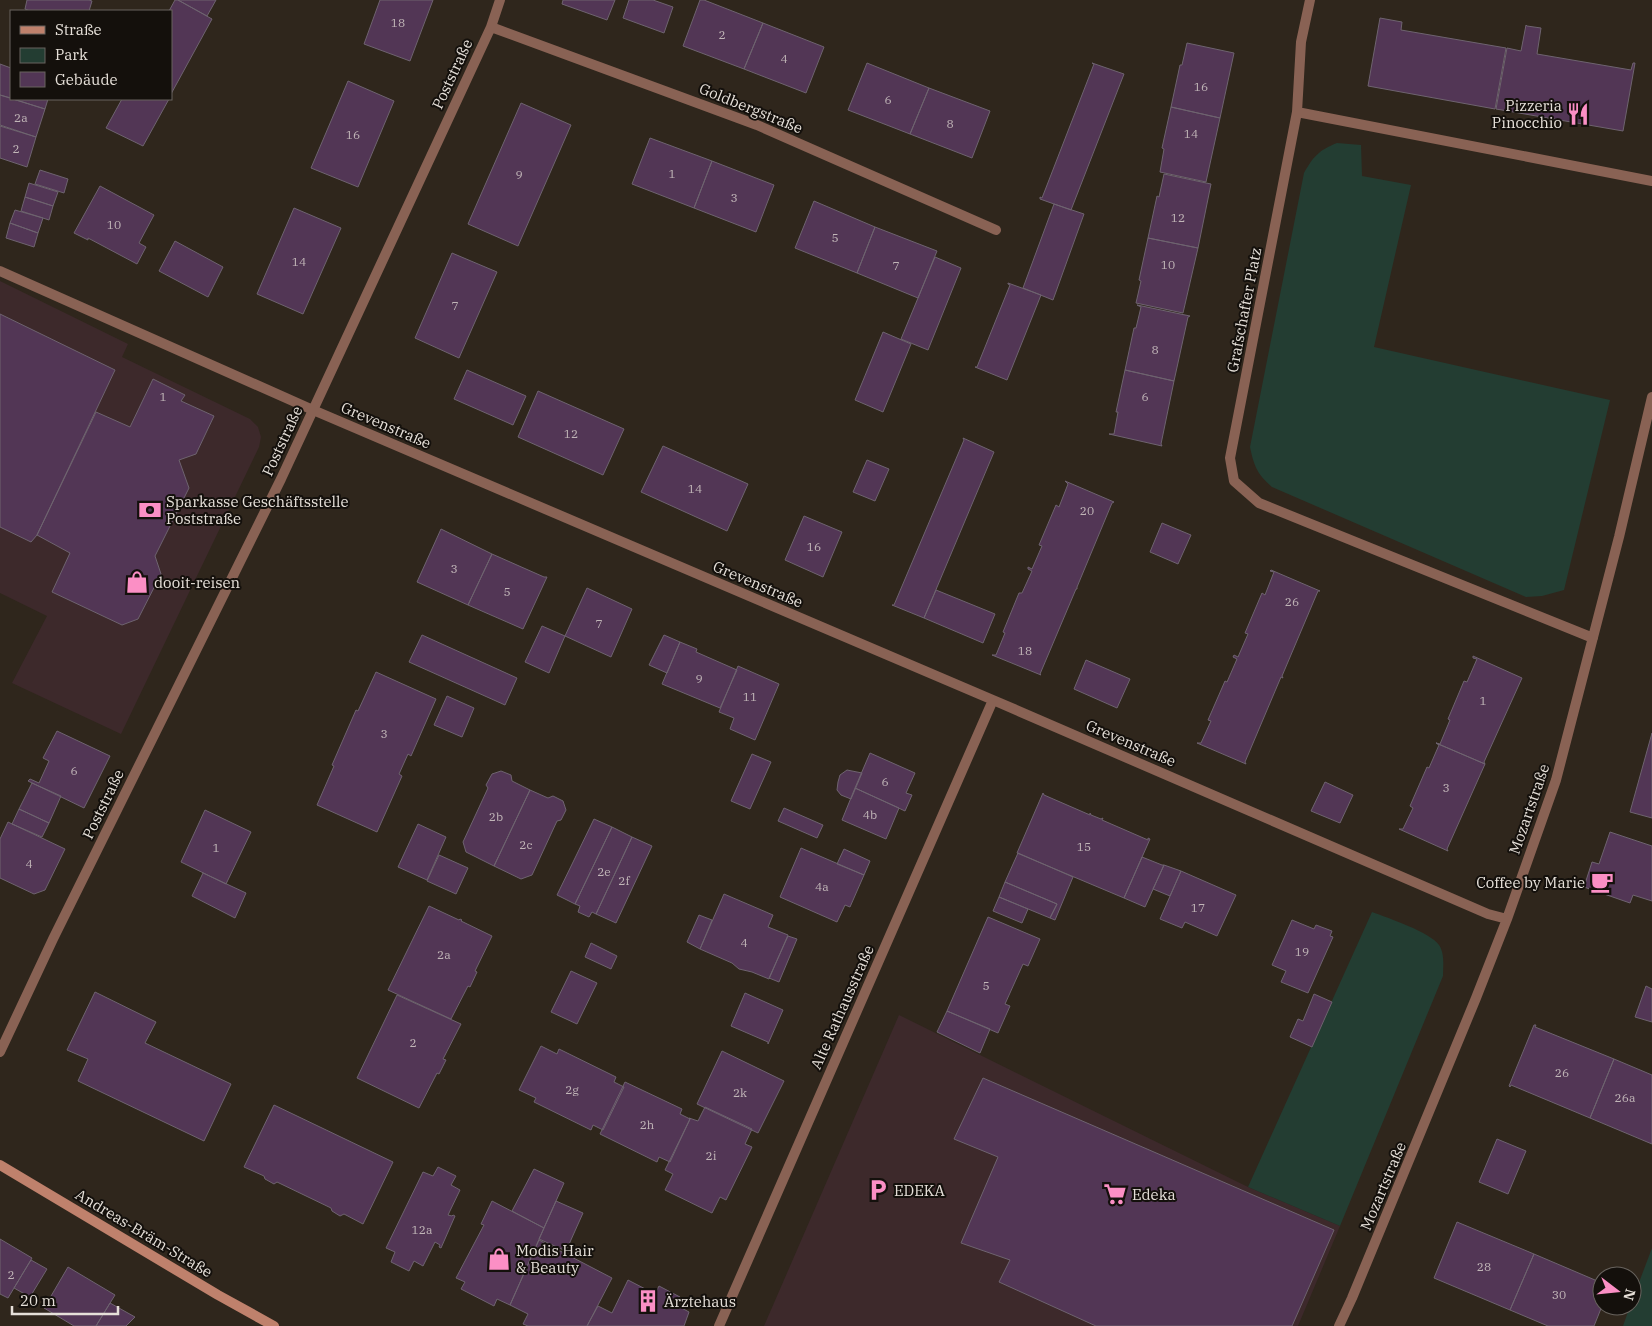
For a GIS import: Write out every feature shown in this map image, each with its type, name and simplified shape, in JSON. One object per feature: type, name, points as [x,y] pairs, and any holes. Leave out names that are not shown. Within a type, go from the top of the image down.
[{"type":"main road","name":"Andreas-Bräm-Straße","points":[[0,1165],[218,1295],[274,1326]]},
{"type":"street","name":"Poststraße","points":[[0,1052],[53,939],[243,558],[491,27],[500,0]]},
{"type":"street","name":"Grafschafter Platz","points":[[1310,0],[1302,42],[1297,112],[1230,458],[1234,481],[1259,502],[1593,638]]},
{"type":"street","name":"Goldbergstraße","points":[[491,27],[757,125],[996,230]]},
{"type":"street","points":[[1297,112],[1652,181]]},
{"type":"street","name":"Grevenstraße","points":[[0,271],[313,410],[993,700],[1488,914],[1507,919]]},
{"type":"street","name":"Mozartstraße","points":[[1339,1326],[1408,1164],[1507,919],[1556,780],[1652,397]]},
{"type":"street","name":"Alte Rathausstraße","points":[[719,1326],[993,700]]},
{"type":"shaded area","points":[[0,281],[128,344],[122,357],[250,419],[258,427],[261,437],[259,447],[121,734],[12,683],[47,616],[0,593]]},
{"type":"shaded area","points":[[899,1015],[1248,1187],[1340,1226],[1298,1326],[764,1326]]},
{"type":"green space","points":[[1337,143],[1361,145],[1362,176],[1411,185],[1374,347],[1610,400],[1564,590],[1542,596],[1526,597],[1272,487],[1257,469],[1250,447],[1304,173],[1317,155]]},
{"type":"green space","points":[[1372,912],[1408,926],[1434,940],[1442,952],[1443,976],[1340,1226],[1248,1187]]},
{"type":"green space","points":[[1652,1248],[1652,1326],[1623,1326],[1626,1316],[1642,1316],[1642,1274]]},
{"type":"building","points":[[27,0],[92,1],[89,10],[25,9]]},
{"type":"building","points":[[175,0],[178,0],[212,19],[172,92],[172,10],[170,10]]},
{"type":"building","points":[[178,0],[216,0],[207,16]]},
{"type":"building","points":[[380,0],[433,0],[410,61],[364,44]]},
{"type":"building","points":[[563,0],[615,0],[607,20],[562,4]]},
{"type":"building","points":[[629,0],[653,0],[673,7],[664,33],[623,18]]},
{"type":"building","points":[[700,0],[763,23],[744,69],[683,46]]},
{"type":"building","points":[[1380,18],[1402,22],[1401,30],[1506,48],[1495,109],[1368,86]]},
{"type":"building","points":[[763,23],[824,47],[806,93],[744,69]]},
{"type":"building","points":[[1526,25],[1541,28],[1537,54],[1631,70],[1633,63],[1635,63],[1623,131],[1496,109],[1507,48],[1521,51]]},
{"type":"building","points":[[1187,43],[1234,53],[1220,118],[1171,107]]},
{"type":"building","points":[[867,63],[929,88],[910,134],[848,110]]},
{"type":"building","points":[[1092,63],[1124,74],[1071,210],[1040,199],[1040,197],[1042,198],[1094,64]]},
{"type":"building","points":[[0,64],[10,68],[10,98],[0,95]]},
{"type":"building","points":[[348,81],[394,101],[358,187],[311,168]]},
{"type":"building","points":[[929,88],[990,111],[972,158],[910,134]]},
{"type":"building","points":[[0,95],[10,98],[10,100],[16,100],[45,109],[36,137],[0,125]]},
{"type":"building","points":[[16,100],[48,100],[45,109]]},
{"type":"building","points":[[121,100],[168,100],[143,146],[106,128]]},
{"type":"building","points":[[521,103],[571,125],[518,246],[468,224]]},
{"type":"building","points":[[1171,107],[1220,118],[1206,182],[1160,172],[1164,149],[1162,148]]},
{"type":"building","points":[[0,126],[36,137],[27,167],[0,158]]},
{"type":"building","points":[[650,138],[712,161],[694,208],[632,184]]},
{"type":"building","points":[[712,161],[774,185],[756,232],[694,208]]},
{"type":"building","points":[[40,170],[68,179],[64,193],[35,184]]},
{"type":"building","points":[[1164,174],[1211,184],[1198,248],[1148,238]]},
{"type":"building","points":[[29,183],[58,192],[53,206],[25,197]]},
{"type":"building","points":[[100,186],[154,215],[139,243],[146,247],[137,264],[88,238],[88,240],[74,233]]},
{"type":"building","points":[[25,197],[53,206],[49,220],[21,211]]},
{"type":"building","points":[[814,201],[875,227],[857,273],[795,248]]},
{"type":"building","points":[[1054,204],[1084,214],[1053,300],[1023,288]]},
{"type":"building","points":[[294,208],[341,228],[303,314],[257,294]]},
{"type":"building","points":[[15,210],[43,218],[38,233],[10,223]]},
{"type":"building","points":[[10,223],[38,233],[34,247],[6,238]]},
{"type":"building","points":[[875,227],[937,251],[918,298],[857,273]]},
{"type":"building","points":[[1148,238],[1198,248],[1183,313],[1136,303]]},
{"type":"building","points":[[175,241],[223,267],[208,297],[159,271]]},
{"type":"building","points":[[452,253],[497,272],[459,358],[415,338]]},
{"type":"building","points":[[935,257],[961,268],[928,350],[901,339]]},
{"type":"building","points":[[1008,283],[1041,295],[1007,380],[975,367],[977,367],[1010,285]]},
{"type":"building","points":[[1137,305],[1190,316],[1188,317],[1174,381],[1125,370],[1134,328],[1136,328],[1141,307]]},
{"type":"building","points":[[0,314],[115,370],[37,535],[31,542],[0,527]]},
{"type":"building","points":[[883,332],[911,344],[883,412],[855,400]]},
{"type":"building","points":[[467,370],[526,396],[513,425],[454,399]]},
{"type":"building","points":[[1125,370],[1174,381],[1162,446],[1109,434],[1114,434],[1118,412],[1116,412]]},
{"type":"building","points":[[153,379],[185,395],[181,401],[214,416],[196,454],[179,460],[189,488],[155,556],[161,574],[138,619],[122,625],[52,592],[70,553],[37,535],[96,412],[130,427]]},
{"type":"building","points":[[538,391],[624,429],[603,475],[518,437]]},
{"type":"building","points":[[963,438],[994,452],[924,618],[892,605],[894,605],[964,440]]},
{"type":"building","points":[[663,446],[748,484],[727,531],[641,492]]},
{"type":"building","points":[[867,460],[889,469],[875,501],[853,492]]},
{"type":"building","points":[[1065,481],[1114,502],[1041,675],[992,655],[996,655],[1019,593],[1022,593],[1032,571],[1028,567],[1032,569],[1042,546],[1039,545],[1056,505],[1059,507],[1068,484]]},
{"type":"building","points":[[804,516],[842,532],[823,577],[785,560]]},
{"type":"building","points":[[1162,523],[1191,535],[1178,564],[1150,552]]},
{"type":"building","points":[[441,529],[492,554],[468,605],[417,582]]},
{"type":"building","points":[[492,554],[547,577],[523,629],[468,605]]},
{"type":"building","points":[[1271,570],[1320,591],[1318,591],[1282,676],[1283,678],[1281,677],[1245,762],[1246,764],[1197,743],[1201,743],[1211,721],[1208,720],[1237,659],[1233,657],[1234,655],[1238,657],[1248,634],[1245,633],[1262,593],[1265,595],[1274,572]]},
{"type":"building","points":[[587,588],[632,609],[611,657],[565,636]]},
{"type":"building","points":[[936,590],[995,614],[983,643],[924,618]]},
{"type":"building","points":[[542,626],[565,636],[549,673],[525,662]]},
{"type":"building","points":[[422,635],[517,678],[505,705],[409,662]]},
{"type":"building","points":[[664,635],[680,642],[667,673],[649,665]]},
{"type":"building","points":[[680,642],[697,649],[696,652],[737,670],[720,708],[662,684]]},
{"type":"building","points":[[1473,656],[1522,678],[1484,762],[1485,764],[1436,743],[1440,744],[1464,681],[1467,682],[1477,659],[1473,658]]},
{"type":"building","points":[[1086,660],[1130,679],[1117,708],[1074,689]]},
{"type":"building","points":[[738,666],[779,684],[755,740],[730,729],[734,718],[719,712]]},
{"type":"building","points":[[376,672],[436,699],[411,756],[408,754],[399,774],[402,776],[377,832],[317,805],[356,710],[358,711]]},
{"type":"building","points":[[447,696],[474,708],[462,737],[434,725]]},
{"type":"building","points":[[57,731],[110,756],[84,808],[28,781],[30,779],[39,783],[49,761],[43,758]]},
{"type":"building","points":[[1652,733],[1652,818],[1630,812]]},
{"type":"building","points":[[1436,743],[1485,764],[1447,849],[1448,851],[1399,829],[1403,829],[1413,808],[1410,806],[1439,745]]},
{"type":"building","points":[[870,753],[915,773],[906,793],[912,795],[905,811],[855,788]]},
{"type":"building","points":[[752,754],[771,762],[750,809],[731,801]]},
{"type":"building","points":[[847,770],[862,773],[851,799],[841,795],[837,790],[840,775]]},
{"type":"building","points":[[501,771],[511,775],[512,781],[530,790],[494,866],[466,852],[463,842],[488,788],[486,785],[492,774]]},
{"type":"building","points":[[1325,782],[1353,795],[1340,823],[1311,811]]},
{"type":"building","points":[[32,783],[61,796],[49,823],[19,809]]},
{"type":"building","points":[[855,788],[899,808],[886,839],[842,820]]},
{"type":"building","points":[[530,790],[548,798],[553,796],[563,801],[566,810],[561,820],[557,821],[532,875],[521,879],[494,866]]},
{"type":"building","points":[[1043,793],[1090,815],[1090,813],[1101,819],[1103,818],[1102,820],[1148,840],[1148,838],[1150,839],[1124,898],[1017,853]]},
{"type":"building","points":[[784,808],[823,825],[817,838],[778,821]]},
{"type":"building","points":[[19,809],[49,823],[42,837],[12,824]]},
{"type":"building","points":[[205,810],[251,832],[226,884],[181,862]]},
{"type":"building","points":[[594,819],[612,827],[575,904],[557,895]]},
{"type":"building","points":[[8,822],[65,849],[45,890],[34,894],[0,878],[0,839]]},
{"type":"building","points":[[418,824],[446,837],[427,880],[398,867]]},
{"type":"building","points":[[612,827],[632,837],[596,914],[592,912],[589,917],[578,912],[580,906],[575,904]]},
{"type":"building","points":[[1610,832],[1652,846],[1652,901],[1633,895],[1630,903],[1584,887],[1592,862],[1599,864]]},
{"type":"building","points":[[632,837],[652,846],[616,923],[596,914]]},
{"type":"building","points":[[801,848],[864,875],[850,907],[845,905],[837,922],[780,897]]},
{"type":"building","points":[[844,849],[870,861],[864,875],[837,864]]},
{"type":"building","points":[[1018,853],[1073,877],[1055,920],[1050,918],[1057,904],[1005,882]]},
{"type":"building","points":[[439,855],[468,868],[456,894],[427,881]]},
{"type":"building","points":[[1142,857],[1164,865],[1145,907],[1124,898]]},
{"type":"building","points":[[1164,865],[1181,871],[1170,896],[1153,889]]},
{"type":"building","points":[[1181,871],[1236,895],[1217,936],[1185,922],[1182,928],[1160,919]]},
{"type":"building","points":[[203,873],[246,893],[235,918],[192,896]]},
{"type":"building","points":[[1005,882],[1057,904],[1050,918],[999,897]]},
{"type":"building","points":[[724,894],[773,915],[768,927],[788,935],[769,979],[739,969],[732,963],[700,949]]},
{"type":"building","points":[[999,897],[1028,909],[1022,923],[993,911]]},
{"type":"building","points":[[429,906],[460,919],[492,936],[475,971],[477,972],[470,987],[468,986],[451,1019],[388,990]]},
{"type":"building","points":[[699,915],[712,920],[700,949],[687,942]]},
{"type":"building","points":[[988,917],[1040,939],[1028,966],[1023,964],[1005,1004],[1010,1006],[998,1033],[947,1011]]},
{"type":"building","points":[[1292,920],[1314,929],[1316,925],[1332,931],[1330,936],[1333,937],[1308,993],[1281,982],[1286,971],[1272,965]]},
{"type":"building","points":[[788,936],[797,939],[779,982],[769,978]]},
{"type":"building","points":[[591,943],[617,956],[611,969],[585,957]]},
{"type":"building","points":[[571,971],[597,983],[577,1024],[551,1012]]},
{"type":"building","points":[[1646,986],[1652,989],[1652,1022],[1635,1017]]},
{"type":"building","points":[[95,992],[156,1022],[145,1043],[231,1084],[204,1141],[78,1081],[88,1059],[67,1050]]},
{"type":"building","points":[[745,993],[783,1010],[768,1044],[768,1042],[731,1026]]},
{"type":"building","points":[[1314,994],[1332,1002],[1312,1047],[1290,1037],[1298,1019],[1303,1021]]},
{"type":"building","points":[[397,995],[461,1024],[443,1059],[446,1060],[439,1074],[437,1073],[419,1108],[357,1078]]},
{"type":"building","points":[[947,1011],[990,1029],[980,1053],[937,1032]]},
{"type":"building","points":[[1534,1025],[1614,1059],[1590,1118],[1511,1085],[1509,1086]]},
{"type":"building","points":[[541,1046],[557,1054],[559,1049],[616,1077],[614,1082],[624,1087],[603,1130],[593,1125],[591,1130],[534,1102],[536,1098],[519,1090]]},
{"type":"building","points":[[722,1051],[784,1081],[758,1133],[697,1104]]},
{"type":"building","points":[[1614,1059],[1652,1075],[1652,1144],[1590,1118]]},
{"type":"building","name":"Edeka","points":[[983,1078],[1334,1230],[1292,1326],[1096,1326],[999,1282],[1010,1260],[961,1243],[998,1157],[954,1139]]},
{"type":"building","points":[[625,1082],[682,1109],[680,1114],[690,1119],[670,1162],[659,1157],[657,1162],[600,1134]]},
{"type":"building","points":[[274,1105],[393,1162],[363,1224],[344,1214],[340,1216],[332,1211],[331,1208],[277,1182],[274,1184],[265,1179],[264,1176],[244,1167]]},
{"type":"building","points":[[705,1107],[752,1129],[745,1144],[752,1147],[726,1200],[720,1197],[712,1213],[665,1190],[673,1174],[665,1170],[689,1118],[698,1121]]},
{"type":"building","points":[[1497,1139],[1526,1151],[1508,1194],[1479,1182]]},
{"type":"building","points":[[438,1167],[456,1176],[451,1185],[460,1190],[448,1215],[455,1216],[441,1248],[435,1242],[423,1266],[414,1261],[409,1271],[391,1262],[395,1252],[386,1248],[423,1172],[433,1176]]},
{"type":"building","points":[[534,1169],[564,1183],[544,1228],[512,1211]]},
{"type":"building","name":"Modis Hair & Beauty","points":[[492,1201],[544,1228],[510,1305],[497,1299],[494,1306],[461,1289],[465,1282],[456,1278],[484,1225],[481,1224]]},
{"type":"building","points":[[556,1201],[583,1213],[566,1251],[539,1239]]},
{"type":"building","points":[[1457,1222],[1534,1254],[1510,1310],[1434,1278]]},
{"type":"building","points":[[0,1239],[32,1258],[8,1298],[0,1294]]},
{"type":"building","points":[[539,1240],[612,1278],[587,1326],[528,1326],[523,1324],[528,1314],[510,1305]]},
{"type":"building","points":[[1534,1254],[1592,1279],[1592,1316],[1598,1316],[1594,1326],[1548,1326],[1510,1310]]},
{"type":"building","points":[[31,1260],[47,1269],[30,1297],[14,1288]]},
{"type":"building","points":[[68,1267],[115,1295],[96,1326],[74,1326],[44,1308]]},
{"type":"building","name":"Ärztehaus","points":[[628,1280],[655,1294],[659,1286],[680,1297],[676,1305],[689,1312],[684,1326],[587,1326],[598,1306],[612,1313]]},
{"type":"building","points":[[110,1303],[135,1317],[126,1326],[96,1326]]},
{"type":"place","name":"Pizzeria Pinocchio","points":[[1578,114]]},
{"type":"place","name":"Sparkasse Geschäftsstelle Poststraße","points":[[150,510]]},
{"type":"place","name":"dooit-reisen","points":[[137,582]]},
{"type":"place","name":"Coffee by Marie","points":[[1602,882]]},
{"type":"place","name":"EDEKA","points":[[878,1190]]},
{"type":"place","name":"Edeka","points":[[1115,1194]]},
{"type":"place","name":"Modis Hair & Beauty","points":[[499,1259]]},
{"type":"place","name":"Ärztehaus","points":[[648,1301]]}]
